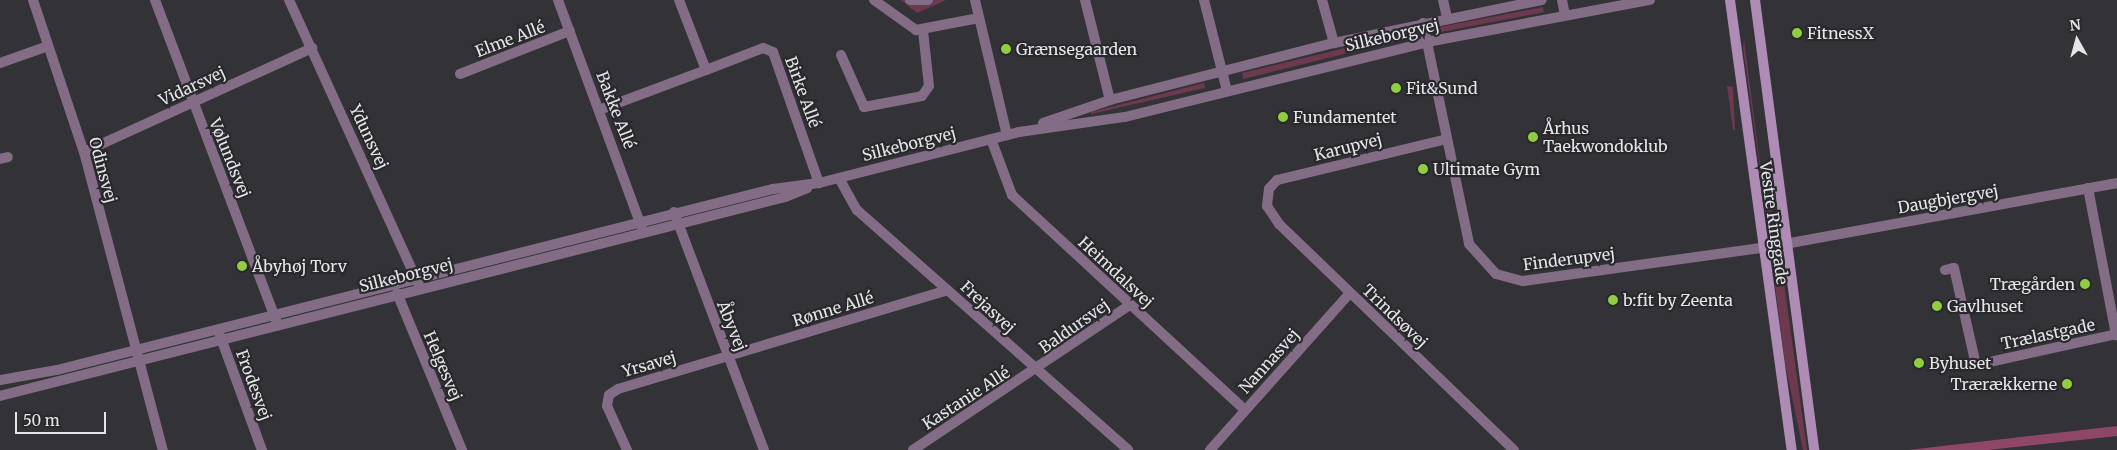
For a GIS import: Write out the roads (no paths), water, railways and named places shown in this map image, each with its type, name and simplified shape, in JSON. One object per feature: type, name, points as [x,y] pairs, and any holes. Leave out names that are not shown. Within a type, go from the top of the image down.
[{"type":"main road","name":"Vestre Ringgade","points":[[1730,0],[1761,248],[1792,450]]},
{"type":"main road","name":"Vestre Ringgade","points":[[1755,0],[1785,244],[1814,450]]},
{"type":"street","name":"Odinsvej","points":[[32,0],[84,152],[163,450]]},
{"type":"street","name":"Vølundsvej","points":[[155,0],[192,103],[278,326]]},
{"type":"street","name":"Ydunsvej","points":[[289,0],[419,282]]},
{"type":"street","name":"Bakke Allé","points":[[558,0],[643,232]]},
{"type":"street","points":[[679,0],[706,70]]},
{"type":"street","points":[[874,0],[906,25],[923,31],[979,18]]},
{"type":"street","points":[[910,0],[928,0]]},
{"type":"street","points":[[975,0],[1007,135]]},
{"type":"street","points":[[1085,0],[1110,100]]},
{"type":"street","points":[[1204,0],[1227,91]]},
{"type":"street","name":"Silkeborgvej","points":[[1322,0],[1334,43]]},
{"type":"street","name":"Silkeborgvej","points":[[1443,0],[1447,18]]},
{"type":"street","name":"Silkeborgvej","points":[[0,396],[278,326],[397,293],[419,282],[674,212],[819,183],[1019,132],[1110,100],[1222,71],[1423,23],[1542,0]]},
{"type":"street","points":[[1562,0],[1565,16]]},
{"type":"street","name":"Silkeborgvej","points":[[1019,132],[1125,116],[1427,42],[1650,0]]},
{"type":"street","name":"Finderupvej","points":[[1423,23],[1469,244],[1484,266],[1509,279],[1761,248]]},
{"type":"street","name":"Elme Allé","points":[[460,74],[570,31]]},
{"type":"street","points":[[840,55],[864,106],[922,96],[929,86],[923,31]]},
{"type":"street","points":[[0,63],[48,46]]},
{"type":"street","name":"Vidarsvej","points":[[84,152],[312,48]]},
{"type":"street","name":"Birke Allé","points":[[599,110],[763,48],[773,52],[819,183]]},
{"type":"street","name":"Karupvej","points":[[1266,197],[1277,180],[1447,138]]},
{"type":"street","name":"Heimdalsvej","points":[[992,139],[1012,195],[1245,410]]},
{"type":"street","name":"Frejasvej","points":[[839,178],[857,210],[1036,371],[1128,450]]},
{"type":"street","name":"Silkeborgvej","points":[[0,380],[135,350],[275,315],[677,224],[785,197],[819,183]]},
{"type":"street","name":"Daugbjergvej","points":[[1785,244],[2117,183]]},
{"type":"street","name":"Trælastgade","points":[[1945,270],[1954,268],[1976,365],[2116,335],[2088,188]]},
{"type":"street","name":"Trindsøvej","points":[[1266,197],[1270,214],[1278,224],[1514,450]]},
{"type":"street","name":"Åbyvej","points":[[674,212],[764,450]]},
{"type":"street","name":"Rønne Allé","points":[[728,356],[948,290]]},
{"type":"street","name":"Helgesvej","points":[[397,293],[462,450]]},
{"type":"street","name":"Nannasvej","points":[[1210,450],[1350,293]]},
{"type":"street","name":"Baldursvej","points":[[1036,371],[1130,305]]},
{"type":"street","name":"Frodesvej","points":[[218,330],[262,450]]},
{"type":"street","name":"Yrsavej","points":[[627,450],[607,406],[613,391],[728,356]]},
{"type":"street","name":"Kastanie Allé","points":[[913,450],[1036,371]]},
{"type":"place","name":"FitnessX","points":[[1797,33]]},
{"type":"place","name":"Grænsegaarden","points":[[1006,49]]},
{"type":"place","name":"Fit&Sund","points":[[1396,88]]},
{"type":"place","name":"Fundamentet","points":[[1283,117]]},
{"type":"place","name":"Århus Taekwondoklub","points":[[1533,137]]},
{"type":"place","name":"Ultimate Gym","points":[[1423,169]]},
{"type":"place","name":"Åbyhøj Torv","points":[[242,266]]},
{"type":"place","name":"Trægården","points":[[2085,284]]},
{"type":"place","name":"b:fit by Zeenta","points":[[1613,300]]},
{"type":"place","name":"Gavlhuset","points":[[1937,306]]},
{"type":"place","name":"Byhuset","points":[[1919,363]]},
{"type":"place","name":"Trærækkerne","points":[[2067,384]]}]
